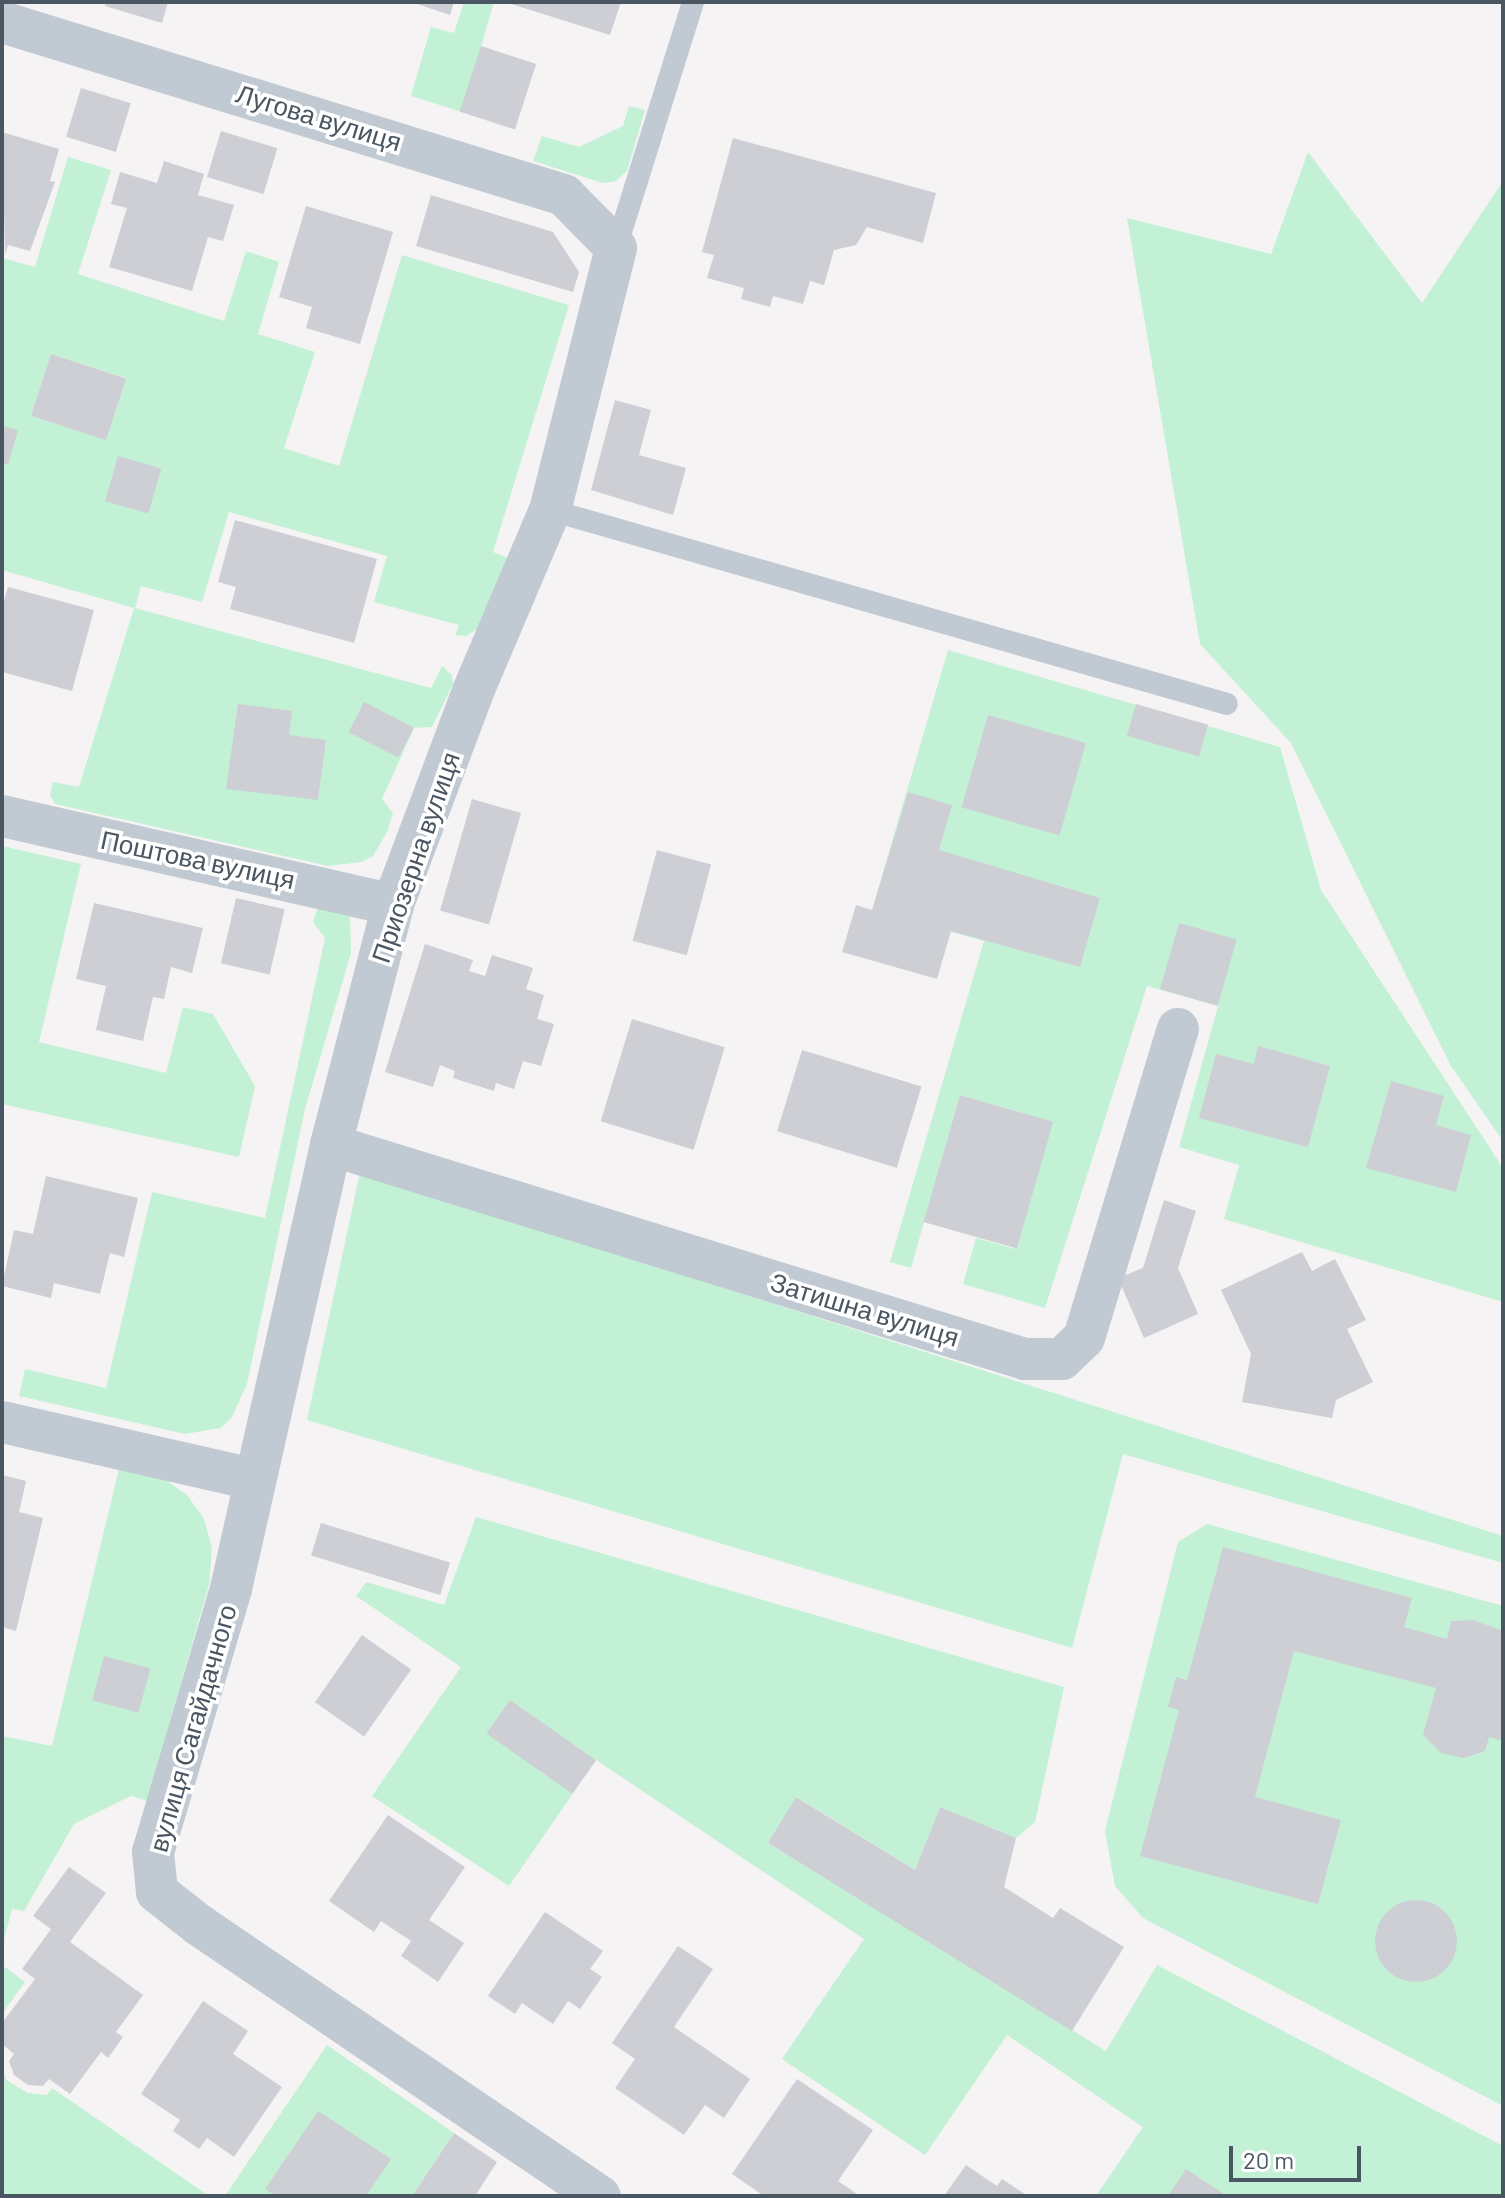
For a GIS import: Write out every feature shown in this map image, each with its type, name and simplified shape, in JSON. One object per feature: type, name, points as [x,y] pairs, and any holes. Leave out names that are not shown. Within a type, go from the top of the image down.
[{"type":"street","name":"Лугова вулиця","points":[[2,22],[564,195],[616,248]]},
{"type":"street","name":"Приозерна вулиця","points":[[253,1479],[331,1145],[393,905],[474,689],[550,510],[616,248]]},
{"type":"street","name":"Поштова вулиця","points":[[2,816],[393,905]]},
{"type":"street","name":"Затишна вулиця","points":[[331,1145],[1025,1359],[1062,1359],[1084,1338],[1178,1029]]},
{"type":"street","points":[[2,1422],[253,1479]]},
{"type":"street","name":"вулиця Сагайдачного","points":[[253,1479],[231,1589],[153,1852],[157,1892],[600,2196]]},
{"type":"lane","points":[[616,248],[693,2]]},
{"type":"lane","points":[[550,510],[1227,704]]},
{"type":"green space","points":[[464,2],[494,2],[462,112],[411,96],[431,27],[454,33]]},
{"type":"green space","points":[[629,106],[645,110],[627,171],[616,181],[603,183],[533,161],[542,136],[579,147],[623,126]]},
{"type":"green space","points":[[1308,152],[1422,303],[1503,181],[1503,1141],[1451,1066],[1291,743],[1200,644],[1127,218],[1271,254]]},
{"type":"green space","points":[[68,157],[111,170],[78,274],[224,321],[246,251],[279,262],[258,334],[315,352],[284,448],[339,466],[402,255],[569,305],[493,552],[510,559],[477,629],[466,636],[455,635],[459,625],[374,602],[387,556],[229,512],[202,602],[141,586],[135,608],[431,688],[442,666],[452,675],[453,684],[432,727],[414,728],[382,799],[393,813],[387,832],[373,856],[361,862],[328,866],[55,804],[50,795],[53,782],[79,787],[134,608],[2,570],[2,258],[35,267]],"holes":[[[51,354],[126,378],[106,440],[31,416]]]},
{"type":"green space","points":[[948,650],[1280,747],[1321,890],[1503,1168],[1503,1302],[1224,1219],[1239,1165],[1179,1147],[1218,1006],[1147,986],[1045,1308],[963,1284],[976,1238],[1015,1249],[1053,1122],[960,1095],[911,1268],[890,1262],[984,941],[872,910]]},
{"type":"green space","points":[[2,846],[81,864],[39,1042],[166,1073],[183,1007],[213,1014],[255,1086],[239,1157],[2,1104]]},
{"type":"green space","points":[[322,896],[350,917],[351,953],[305,1109],[247,1384],[232,1417],[221,1428],[185,1434],[19,1396],[25,1369],[106,1388],[152,1192],[265,1218],[325,938],[313,922]]},
{"type":"green space","points":[[360,1172],[1503,1536],[1503,1563],[1123,1454],[1072,1648],[307,1420]]},
{"type":"green space","points":[[119,1469],[164,1479],[187,1495],[204,1519],[212,1548],[209,1585],[147,1801],[131,1796],[74,1824],[24,1911],[12,1909],[2,1947],[2,1736],[52,1746]]},
{"type":"green space","points":[[476,1517],[1064,1687],[1035,1822],[1016,1838],[940,1807],[915,1870],[797,1797],[768,1843],[1106,2051],[1157,1965],[1503,2146],[1503,2196],[1096,2196],[1143,2127],[1007,2035],[925,2155],[782,2059],[864,1939],[596,1760],[509,1886],[372,1796],[461,1667],[356,1596],[366,1582],[444,1605]]},
{"type":"green space","points":[[1207,1524],[1503,1606],[1503,2106],[1143,1918],[1115,1886],[1105,1831],[1178,1542]]},
{"type":"green space","points":[[2,1965],[25,1982],[2,2014]]},
{"type":"green space","points":[[327,2045],[454,2133],[412,2196],[225,2196]]},
{"type":"green space","points":[[2,2066],[6,2080],[28,2093],[47,2095],[52,2088],[209,2196],[2,2196]]},
{"type":"building","points":[[106,2],[168,2],[162,23],[105,6]]},
{"type":"building","points":[[411,2],[454,2],[450,15]]},
{"type":"building","points":[[505,2],[621,2],[610,35]]},
{"type":"building","points":[[481,46],[536,64],[515,130],[460,112]]},
{"type":"building","points":[[81,88],[131,103],[116,152],[66,137]]},
{"type":"building","points":[[221,131],[277,148],[263,194],[207,177]]},
{"type":"building","points":[[2,132],[59,149],[50,181],[55,182],[30,251],[8,245],[5,255]]},
{"type":"building","points":[[733,138],[936,193],[923,243],[867,227],[856,245],[834,250],[824,285],[810,281],[803,304],[773,296],[770,307],[741,299],[744,288],[707,278],[714,255],[702,252]]},
{"type":"building","points":[[164,161],[204,174],[198,195],[234,205],[223,241],[208,237],[192,291],[109,267],[127,208],[111,204],[120,172],[157,183]]},
{"type":"building","points":[[431,195],[553,232],[579,272],[573,292],[416,246]]},
{"type":"building","points":[[306,206],[393,232],[360,344],[306,328],[312,307],[279,297]]},
{"type":"building","points":[[51,354],[126,378],[106,440],[31,416]]},
{"type":"building","points":[[615,400],[651,410],[639,455],[686,468],[673,515],[591,490]]},
{"type":"building","points":[[2,426],[18,430],[8,465],[2,463]]},
{"type":"building","points":[[118,456],[161,468],[148,514],[105,501]]},
{"type":"building","points":[[235,520],[377,559],[354,643],[230,609],[236,587],[218,582]]},
{"type":"building","points":[[8,587],[94,610],[72,691],[2,672],[2,607]]},
{"type":"building","points":[[364,702],[414,727],[398,758],[349,732]]},
{"type":"building","points":[[238,704],[292,711],[289,735],[326,740],[318,800],[226,789]]},
{"type":"building","points":[[1136,704],[1208,725],[1199,756],[1127,736]]},
{"type":"building","points":[[988,715],[1086,743],[1060,835],[962,807]]},
{"type":"building","points":[[908,792],[952,805],[939,850],[1100,898],[1080,967],[951,931],[937,979],[842,952],[856,905],[872,910]]},
{"type":"building","points":[[472,799],[521,813],[489,925],[440,911]]},
{"type":"building","points":[[657,850],[711,864],[687,955],[633,941]]},
{"type":"building","points":[[236,898],[285,909],[270,975],[221,963]]},
{"type":"building","points":[[94,903],[203,928],[192,973],[171,967],[164,999],[153,997],[143,1041],[96,1030],[106,986],[76,979]]},
{"type":"building","points":[[1179,923],[1237,940],[1218,1006],[1160,989]]},
{"type":"building","points":[[425,944],[473,960],[469,971],[485,976],[492,955],[533,968],[526,989],[544,995],[537,1019],[554,1024],[541,1066],[523,1061],[514,1089],[496,1083],[494,1091],[453,1078],[455,1071],[440,1065],[433,1087],[385,1072]]},
{"type":"building","points":[[632,1019],[725,1047],[693,1150],[601,1121]]},
{"type":"building","points":[[1258,1046],[1330,1066],[1308,1147],[1199,1118],[1216,1054],[1254,1064]]},
{"type":"building","points":[[802,1050],[922,1087],[897,1168],[777,1131]]},
{"type":"building","points":[[1391,1081],[1444,1096],[1436,1125],[1471,1135],[1456,1192],[1366,1168]]},
{"type":"building","points":[[960,1095],[1053,1122],[1017,1249],[924,1222]]},
{"type":"building","points":[[46,1176],[138,1198],[124,1257],[110,1253],[100,1294],[54,1283],[51,1298],[2,1286],[14,1230],[33,1234]]},
{"type":"building","points":[[1164,1200],[1196,1211],[1178,1268],[1198,1314],[1144,1338],[1118,1278],[1143,1268]]},
{"type":"building","points":[[1302,1252],[1312,1271],[1335,1259],[1366,1320],[1347,1329],[1373,1382],[1336,1400],[1332,1418],[1242,1402],[1251,1354],[1221,1290]]},
{"type":"building","points":[[2,1475],[26,1481],[19,1512],[43,1518],[16,1631],[2,1627]]},
{"type":"building","points":[[321,1523],[450,1562],[440,1595],[311,1556]]},
{"type":"building","points":[[1223,1547],[1412,1598],[1404,1627],[1447,1639],[1451,1621],[1473,1620],[1503,1631],[1503,1741],[1489,1737],[1485,1751],[1464,1758],[1441,1753],[1423,1735],[1436,1688],[1294,1651],[1255,1797],[1341,1820],[1318,1904],[1140,1856],[1179,1710],[1168,1707],[1176,1677],[1187,1680]]},
{"type":"building","points":[[362,1635],[411,1669],[364,1737],[315,1702]]},
{"type":"building","points":[[104,1656],[150,1668],[138,1713],[92,1700]]},
{"type":"building","points":[[510,1700],[596,1760],[572,1794],[486,1734]]},
{"type":"building","points":[[796,1797],[915,1870],[940,1807],[1016,1838],[1004,1887],[1053,1918],[1060,1908],[1124,1947],[1072,2031],[768,1843]]},
{"type":"building","points":[[388,1815],[465,1867],[429,1920],[464,1943],[438,1982],[401,1956],[411,1941],[381,1921],[374,1932],[329,1901]]},
{"type":"building","points":[[69,1867],[106,1893],[70,1942],[143,1995],[116,2032],[123,2037],[108,2058],[101,2052],[70,2094],[49,2079],[43,2086],[28,2085],[14,2075],[9,2061],[14,2054],[2,2044],[2,2023],[35,1979],[22,1969],[51,1929],[33,1916]]},
{"type":"building","points":[[1408,1900],[1424,1900],[1439,1907],[1450,1918],[1457,1941],[1454,1957],[1445,1970],[1424,1982],[1408,1982],[1393,1975],[1382,1964],[1375,1949],[1375,1933],[1382,1918],[1393,1907]]},
{"type":"building","points":[[545,1912],[603,1951],[590,1969],[602,1977],[580,2009],[568,2001],[553,2024],[522,2003],[515,2014],[488,1996]]},
{"type":"building","points":[[678,1946],[713,1969],[674,2027],[750,2079],[724,2118],[705,2105],[684,2135],[615,2088],[635,2059],[612,2043]]},
{"type":"building","points":[[203,2001],[248,2031],[233,2054],[282,2087],[234,2157],[207,2138],[199,2149],[173,2131],[180,2120],[141,2094]]},
{"type":"building","points":[[797,2079],[873,2130],[838,2181],[860,2196],[764,2196],[732,2174]]},
{"type":"building","points":[[318,2111],[391,2159],[366,2196],[276,2196],[265,2189]]},
{"type":"building","points":[[454,2133],[497,2162],[475,2196],[412,2196]]},
{"type":"building","points":[[966,2165],[997,2186],[1002,2179],[1028,2196],[944,2196]]},
{"type":"building","points":[[1186,2169],[1227,2196],[1168,2196]]}]
